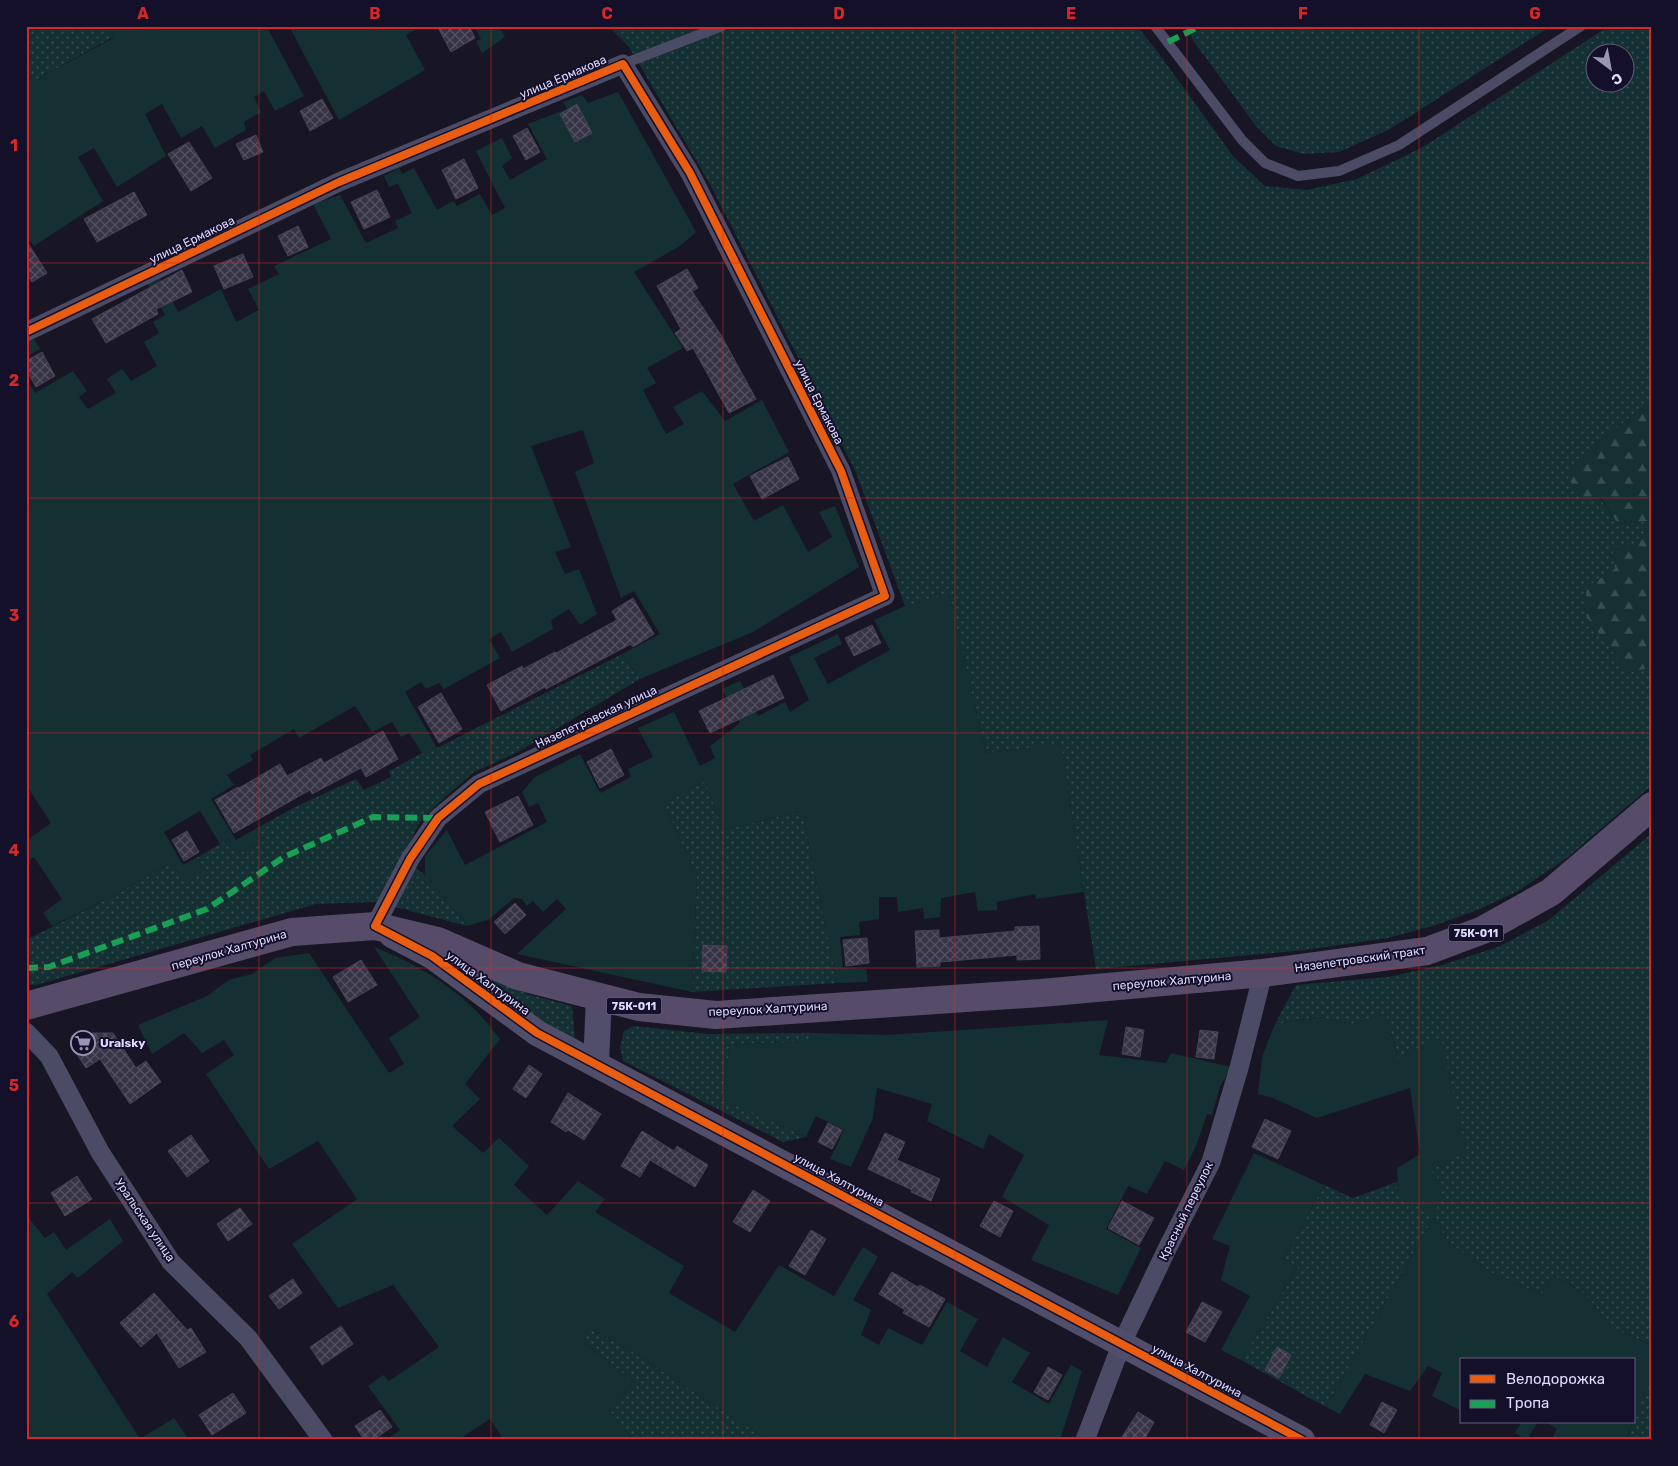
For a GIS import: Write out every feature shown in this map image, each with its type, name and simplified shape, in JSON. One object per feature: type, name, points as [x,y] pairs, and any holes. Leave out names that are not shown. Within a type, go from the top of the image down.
[{"type":"main road","name":"Нязепетровский тракт","points":[[1263,973],[1427,951],[1483,930],[1550,892],[1652,806]]},
{"type":"main road","name":"переулок Халтурина","points":[[26,1006],[292,932],[375,926],[438,941],[518,976],[599,997],[639,1007],[716,1014],[1041,993],[1263,973]]},
{"type":"street","name":"улица Ермакова","points":[[26,332],[339,182],[622,64],[690,173],[841,471],[885,596]]},
{"type":"street","name":"Нязепетровская улица","points":[[375,926],[410,859],[438,818],[479,784],[885,596]]},
{"type":"street","name":"улица Халтурина","points":[[375,926],[432,956],[537,1033],[1302,1440]]},
{"type":"street","name":"Красный переулок","points":[[1085,1440],[1122,1343],[1211,1162],[1263,973]]},
{"type":"street","points":[[596,1064],[599,997]]},
{"type":"street","name":"Уральская улица","points":[[26,1032],[49,1056],[100,1152],[171,1262],[248,1338],[323,1440]]},
{"type":"lane","points":[[622,64],[722,26]]},
{"type":"lane","points":[[1154,26],[1242,140],[1265,163],[1298,176],[1339,170],[1399,144],[1581,26]]},
{"type":"green space","points":[[26,26],[108,26],[113,37],[36,80],[26,80]]},
{"type":"green space","points":[[108,26],[272,26],[268,29],[304,96],[275,111],[264,91],[254,97],[261,112],[244,122],[246,130],[215,148],[202,126],[181,138],[162,104],[145,114],[166,156],[117,187],[94,148],[78,157],[103,201],[34,246],[26,235],[26,80],[36,80],[113,38]]},
{"type":"green space","points":[[289,26],[421,26],[406,35],[425,70],[339,120]]},
{"type":"green space","points":[[474,26],[499,26],[505,37],[482,53],[476,41],[481,39]]},
{"type":"green space","points":[[608,26],[1137,26],[1233,156],[1265,186],[1307,190],[1357,179],[1423,147],[1609,26],[1652,26],[1652,401],[1588,450],[1600,498],[1618,524],[1651,521],[1636,546],[1616,569],[1587,587],[1628,673],[1652,667],[1652,785],[1568,857],[1518,891],[1480,909],[1436,925],[1388,938],[1305,950],[1096,969],[1061,745],[986,753],[949,595],[905,606],[855,470],[710,184],[629,47]]},
{"type":"green space","points":[[1190,26],[1551,26],[1390,129],[1339,152],[1304,154],[1276,146],[1256,126],[1192,39]]},
{"type":"green space","points":[[618,92],[696,232],[680,246],[634,272],[683,348],[647,368],[656,383],[643,390],[666,434],[684,424],[673,407],[702,391],[725,421],[762,400],[789,452],[733,484],[754,521],[783,505],[808,552],[832,537],[819,512],[835,506],[859,567],[753,632],[640,679],[622,654],[660,634],[634,591],[621,598],[575,472],[594,463],[583,430],[531,446],[571,547],[555,552],[565,574],[579,569],[597,614],[580,625],[569,609],[551,620],[553,629],[512,652],[501,632],[489,639],[500,658],[444,689],[439,683],[426,689],[421,682],[405,692],[437,748],[422,753],[409,733],[401,737],[392,722],[372,732],[355,706],[299,738],[294,729],[250,755],[253,760],[227,775],[234,785],[211,799],[236,840],[257,828],[264,840],[238,854],[229,839],[220,844],[200,811],[164,832],[183,865],[196,858],[204,872],[185,884],[171,862],[115,895],[52,926],[43,913],[62,899],[34,857],[26,862],[26,841],[51,823],[26,785],[26,378],[35,393],[73,371],[87,391],[79,397],[88,409],[116,393],[107,379],[122,369],[131,381],[157,366],[144,342],[159,333],[153,322],[165,315],[148,284],[160,278],[178,312],[221,289],[236,322],[259,310],[248,289],[279,274],[274,266],[331,239],[313,204],[340,195],[366,243],[398,228],[395,221],[412,213],[398,184],[389,187],[384,176],[399,168],[402,174],[414,168],[437,210],[453,201],[457,206],[480,194],[492,215],[505,208],[476,151],[502,138],[512,158],[502,166],[510,180],[547,159],[528,124],[567,109],[563,102],[582,95],[588,103]]},
{"type":"green space","points":[[32,336],[40,349],[26,357],[26,340]]},
{"type":"green space","points":[[1652,401],[1652,667],[1628,673],[1584,613],[1587,587],[1615,569],[1612,547],[1636,546],[1651,521],[1618,524],[1601,498],[1583,500],[1568,477],[1588,450]]},
{"type":"green space","points":[[949,594],[986,753],[1061,744],[1084,892],[1036,899],[1035,894],[997,902],[997,910],[978,911],[975,892],[941,898],[940,917],[924,919],[923,908],[898,912],[897,897],[879,897],[879,919],[859,922],[860,935],[840,937],[843,968],[866,969],[868,982],[837,983],[802,811],[723,830],[705,781],[664,803],[697,877],[692,992],[517,954],[566,909],[557,899],[543,912],[533,901],[527,906],[522,899],[514,898],[488,920],[467,926],[425,875],[425,856],[447,830],[465,865],[547,822],[538,803],[529,807],[522,792],[535,777],[580,754],[600,793],[631,777],[628,769],[653,757],[638,728],[674,712],[700,766],[715,758],[710,746],[740,723],[722,689],[740,681],[758,716],[785,702],[790,712],[809,700],[789,657],[838,634],[842,644],[814,658],[828,684],[890,650],[874,620],[905,606]]},
{"type":"green space","points":[[622,654],[640,679],[516,753],[474,772],[435,806],[418,825],[403,858],[425,875],[467,926],[377,902],[316,904],[36,985],[26,984],[26,940],[115,895],[171,862],[185,883],[203,872],[196,858],[229,839],[238,854],[264,840],[257,828],[295,807],[356,779],[364,790],[391,777],[389,771],[422,753],[437,748]]},
{"type":"green space","points":[[705,781],[723,830],[802,811],[837,983],[692,992],[697,877],[664,803]]},
{"type":"green space","points":[[1652,833],[1652,1345],[1612,1328],[1585,1294],[1553,1275],[1542,1294],[1490,1272],[1447,1241],[1434,1217],[1326,1407],[1241,1360],[1298,1267],[1284,1259],[1324,1185],[1353,1198],[1397,1182],[1398,1193],[1431,1170],[1440,1038],[1398,1059],[1386,1014],[1352,1024],[1319,1017],[1275,1024],[1296,985],[1388,977],[1442,965],[1498,947],[1549,920]]},
{"type":"green space","points":[[374,947],[401,958],[450,988],[476,1011],[500,1039],[465,1084],[480,1099],[452,1126],[483,1153],[499,1138],[529,1166],[514,1185],[547,1215],[578,1181],[605,1199],[595,1212],[684,1266],[669,1293],[735,1332],[779,1265],[834,1296],[863,1247],[878,1257],[853,1300],[871,1310],[861,1335],[879,1345],[888,1328],[922,1345],[947,1302],[978,1319],[960,1351],[987,1367],[1003,1337],[1030,1353],[1012,1382],[1049,1404],[1071,1365],[1082,1371],[1060,1440],[768,1440],[631,1351],[593,1330],[582,1341],[634,1382],[609,1410],[633,1440],[504,1440],[490,1419],[458,1440],[439,1440],[436,1437],[432,1440],[386,1440],[400,1430],[368,1386],[383,1375],[389,1381],[439,1347],[393,1285],[338,1308],[292,1244],[357,1199],[318,1141],[269,1169],[206,1074],[234,1055],[224,1040],[202,1053],[184,1033],[152,1054],[138,1025],[207,996],[229,980],[252,974],[275,958],[309,953],[389,1073],[404,1064],[389,1038],[420,1017]]},
{"type":"green space","points":[[468,965],[527,994],[572,1006],[575,1040],[526,1014],[465,970]]},
{"type":"green space","points":[[1386,1014],[1398,1059],[1441,1037],[1466,1152],[1431,1170],[1444,1186],[1434,1217],[1398,1193],[1397,1168],[1420,1154],[1410,1088],[1317,1118],[1273,1098],[1258,1094],[1262,1057],[1275,1024],[1319,1017],[1352,1024]]},
{"type":"green space","points":[[1108,1020],[1099,1055],[1166,1063],[1171,1053],[1231,1067],[1220,1087],[1212,1115],[1207,1114],[1196,1146],[1184,1170],[1165,1161],[1147,1194],[1128,1186],[1106,1229],[1141,1248],[1118,1295],[1031,1260],[1049,1225],[1002,1197],[1024,1155],[989,1134],[983,1149],[927,1121],[932,1104],[877,1088],[873,1118],[851,1167],[830,1159],[844,1130],[816,1116],[806,1137],[722,1099],[730,1044],[808,1042],[811,1033],[888,1035]]},
{"type":"green space","points":[[634,1026],[708,1034],[811,1033],[808,1042],[730,1044],[722,1098],[806,1137],[783,1142],[623,1061],[620,1047],[624,1031]]},
{"type":"green space","points":[[1254,1153],[1324,1185],[1284,1259],[1298,1267],[1241,1360],[1221,1350],[1250,1296],[1221,1280],[1230,1246],[1212,1239]]},
{"type":"green space","points":[[26,1215],[45,1238],[54,1232],[66,1250],[110,1219],[123,1241],[78,1278],[72,1272],[47,1294],[140,1439],[174,1418],[189,1440],[26,1440]]},
{"type":"green space","points":[[1434,1217],[1447,1241],[1490,1272],[1542,1294],[1553,1275],[1585,1294],[1612,1328],[1652,1345],[1652,1379],[1636,1414],[1636,1358],[1460,1358],[1460,1410],[1432,1396],[1442,1373],[1428,1366],[1410,1391],[1365,1374],[1340,1414],[1326,1407]]},
{"type":"green space","points":[[593,1330],[631,1351],[768,1440],[633,1440],[609,1410],[634,1382],[581,1340]]},
{"type":"green space","points":[[1652,1379],[1652,1440],[1627,1440],[1632,1424],[1636,1424],[1637,1409]]},
{"type":"green space","points":[[1520,1424],[1537,1424],[1527,1440],[1515,1433]]},
{"type":"green space","points":[[1549,1424],[1632,1424],[1626,1440],[1551,1440],[1557,1429]]},
{"type":"building","points":[[437,26],[469,26],[475,38],[451,52]]},
{"type":"building","points":[[322,99],[333,118],[310,131],[300,111]]},
{"type":"building","points":[[577,104],[592,133],[575,142],[560,114]]},
{"type":"building","points":[[527,128],[540,152],[526,160],[513,136]]},
{"type":"building","points":[[256,135],[263,152],[244,160],[236,144]]},
{"type":"building","points":[[189,142],[212,178],[191,191],[168,154]]},
{"type":"building","points":[[464,159],[478,188],[456,199],[442,170]]},
{"type":"building","points":[[377,190],[390,217],[364,229],[351,202]]},
{"type":"building","points":[[134,192],[147,215],[97,242],[84,219]]},
{"type":"building","points":[[298,226],[308,247],[288,256],[278,236]]},
{"type":"building","points":[[26,240],[47,273],[32,282],[26,273]]},
{"type":"building","points":[[243,254],[253,277],[224,289],[214,266]]},
{"type":"building","points":[[687,269],[698,288],[692,291],[721,335],[756,399],[729,413],[693,348],[687,351],[675,333],[681,329],[657,286]]},
{"type":"building","points":[[182,270],[192,292],[156,309],[158,314],[106,343],[92,319]]},
{"type":"building","points":[[42,352],[55,376],[36,387],[26,369],[26,361]]},
{"type":"building","points":[[788,457],[799,479],[762,499],[750,476]]},
{"type":"building","points":[[633,598],[654,634],[633,647],[631,644],[501,711],[487,685],[522,666],[523,669],[556,653],[617,620],[612,611]]},
{"type":"building","points":[[872,625],[881,643],[854,656],[845,638]]},
{"type":"building","points":[[773,675],[784,698],[710,733],[699,711]]},
{"type":"building","points":[[441,693],[462,729],[439,743],[418,707]]},
{"type":"building","points":[[383,731],[398,759],[366,777],[361,768],[312,794],[310,790],[234,833],[215,800],[280,764],[287,776],[321,758],[324,763]]},
{"type":"building","points":[[611,749],[624,775],[600,788],[587,762]]},
{"type":"building","points":[[518,796],[533,825],[500,842],[485,812]]},
{"type":"building","points":[[187,831],[199,852],[184,861],[172,840]]},
{"type":"building","points":[[515,903],[526,915],[505,934],[494,922]]},
{"type":"building","points":[[1039,926],[1040,959],[1017,960],[1017,955],[940,962],[940,966],[917,967],[915,931],[939,930],[939,938],[1015,931],[1015,927]]},
{"type":"building","points":[[867,938],[869,963],[846,966],[843,940]]},
{"type":"building","points":[[703,945],[727,946],[726,972],[702,971]]},
{"type":"building","points":[[361,960],[377,985],[348,1002],[333,977]]},
{"type":"building","points":[[1126,1027],[1144,1030],[1140,1057],[1122,1054]]},
{"type":"building","points":[[1200,1030],[1218,1032],[1214,1059],[1196,1057]]},
{"type":"building","points":[[84,1033],[113,1033],[136,1068],[146,1061],[161,1082],[130,1104],[100,1059],[86,1068],[72,1047],[78,1043],[75,1039]]},
{"type":"building","points":[[529,1065],[542,1074],[526,1098],[513,1089]]},
{"type":"building","points":[[568,1093],[601,1114],[584,1140],[568,1130],[566,1132],[551,1122]]},
{"type":"building","points":[[1265,1119],[1291,1131],[1278,1159],[1252,1147]]},
{"type":"building","points":[[828,1123],[842,1130],[832,1149],[818,1142]]},
{"type":"building","points":[[642,1131],[674,1151],[677,1146],[708,1165],[695,1187],[650,1160],[640,1177],[621,1166]]},
{"type":"building","points":[[885,1133],[905,1142],[897,1160],[940,1179],[931,1201],[868,1169]]},
{"type":"building","points":[[191,1135],[209,1161],[187,1177],[168,1151]]},
{"type":"building","points":[[77,1176],[92,1199],[65,1216],[51,1193]]},
{"type":"building","points":[[753,1190],[770,1201],[750,1232],[733,1222]]},
{"type":"building","points":[[994,1201],[1013,1211],[1000,1237],[980,1226]]},
{"type":"building","points":[[1122,1201],[1154,1218],[1139,1245],[1108,1228]]},
{"type":"building","points":[[240,1208],[252,1224],[228,1241],[217,1224]]},
{"type":"building","points":[[811,1230],[826,1239],[805,1275],[789,1266]]},
{"type":"building","points":[[892,1272],[918,1287],[920,1285],[945,1299],[929,1327],[903,1313],[905,1310],[879,1294]]},
{"type":"building","points":[[293,1279],[302,1293],[279,1309],[269,1296]]},
{"type":"building","points":[[154,1293],[187,1330],[191,1328],[206,1352],[179,1368],[157,1333],[141,1347],[120,1323]]},
{"type":"building","points":[[1202,1302],[1222,1312],[1205,1342],[1186,1332]]},
{"type":"building","points":[[341,1326],[353,1344],[322,1365],[310,1347]]},
{"type":"building","points":[[1277,1347],[1291,1355],[1279,1378],[1265,1370]]},
{"type":"building","points":[[1048,1367],[1062,1375],[1048,1400],[1034,1392]]},
{"type":"building","points":[[233,1393],[246,1413],[212,1435],[199,1415]]},
{"type":"building","points":[[1382,1402],[1397,1410],[1384,1433],[1370,1425]]},
{"type":"building","points":[[380,1410],[392,1427],[373,1440],[364,1440],[355,1426]]},
{"type":"building","points":[[1138,1412],[1154,1422],[1144,1440],[1120,1440]]},
{"type":"marked path","points":[[1168,42],[1200,26]]},
{"type":"marked path","points":[[26,968],[49,967],[207,909],[284,857],[373,817],[438,818]]},
{"type":"cycle path","points":[[26,332],[339,182],[623,64],[690,173],[841,471],[885,596],[479,784],[438,818],[410,859],[375,926],[432,956],[537,1033],[1302,1440]]},
{"type":"place","name":"Uralsky","points":[[83,1043]]}]
